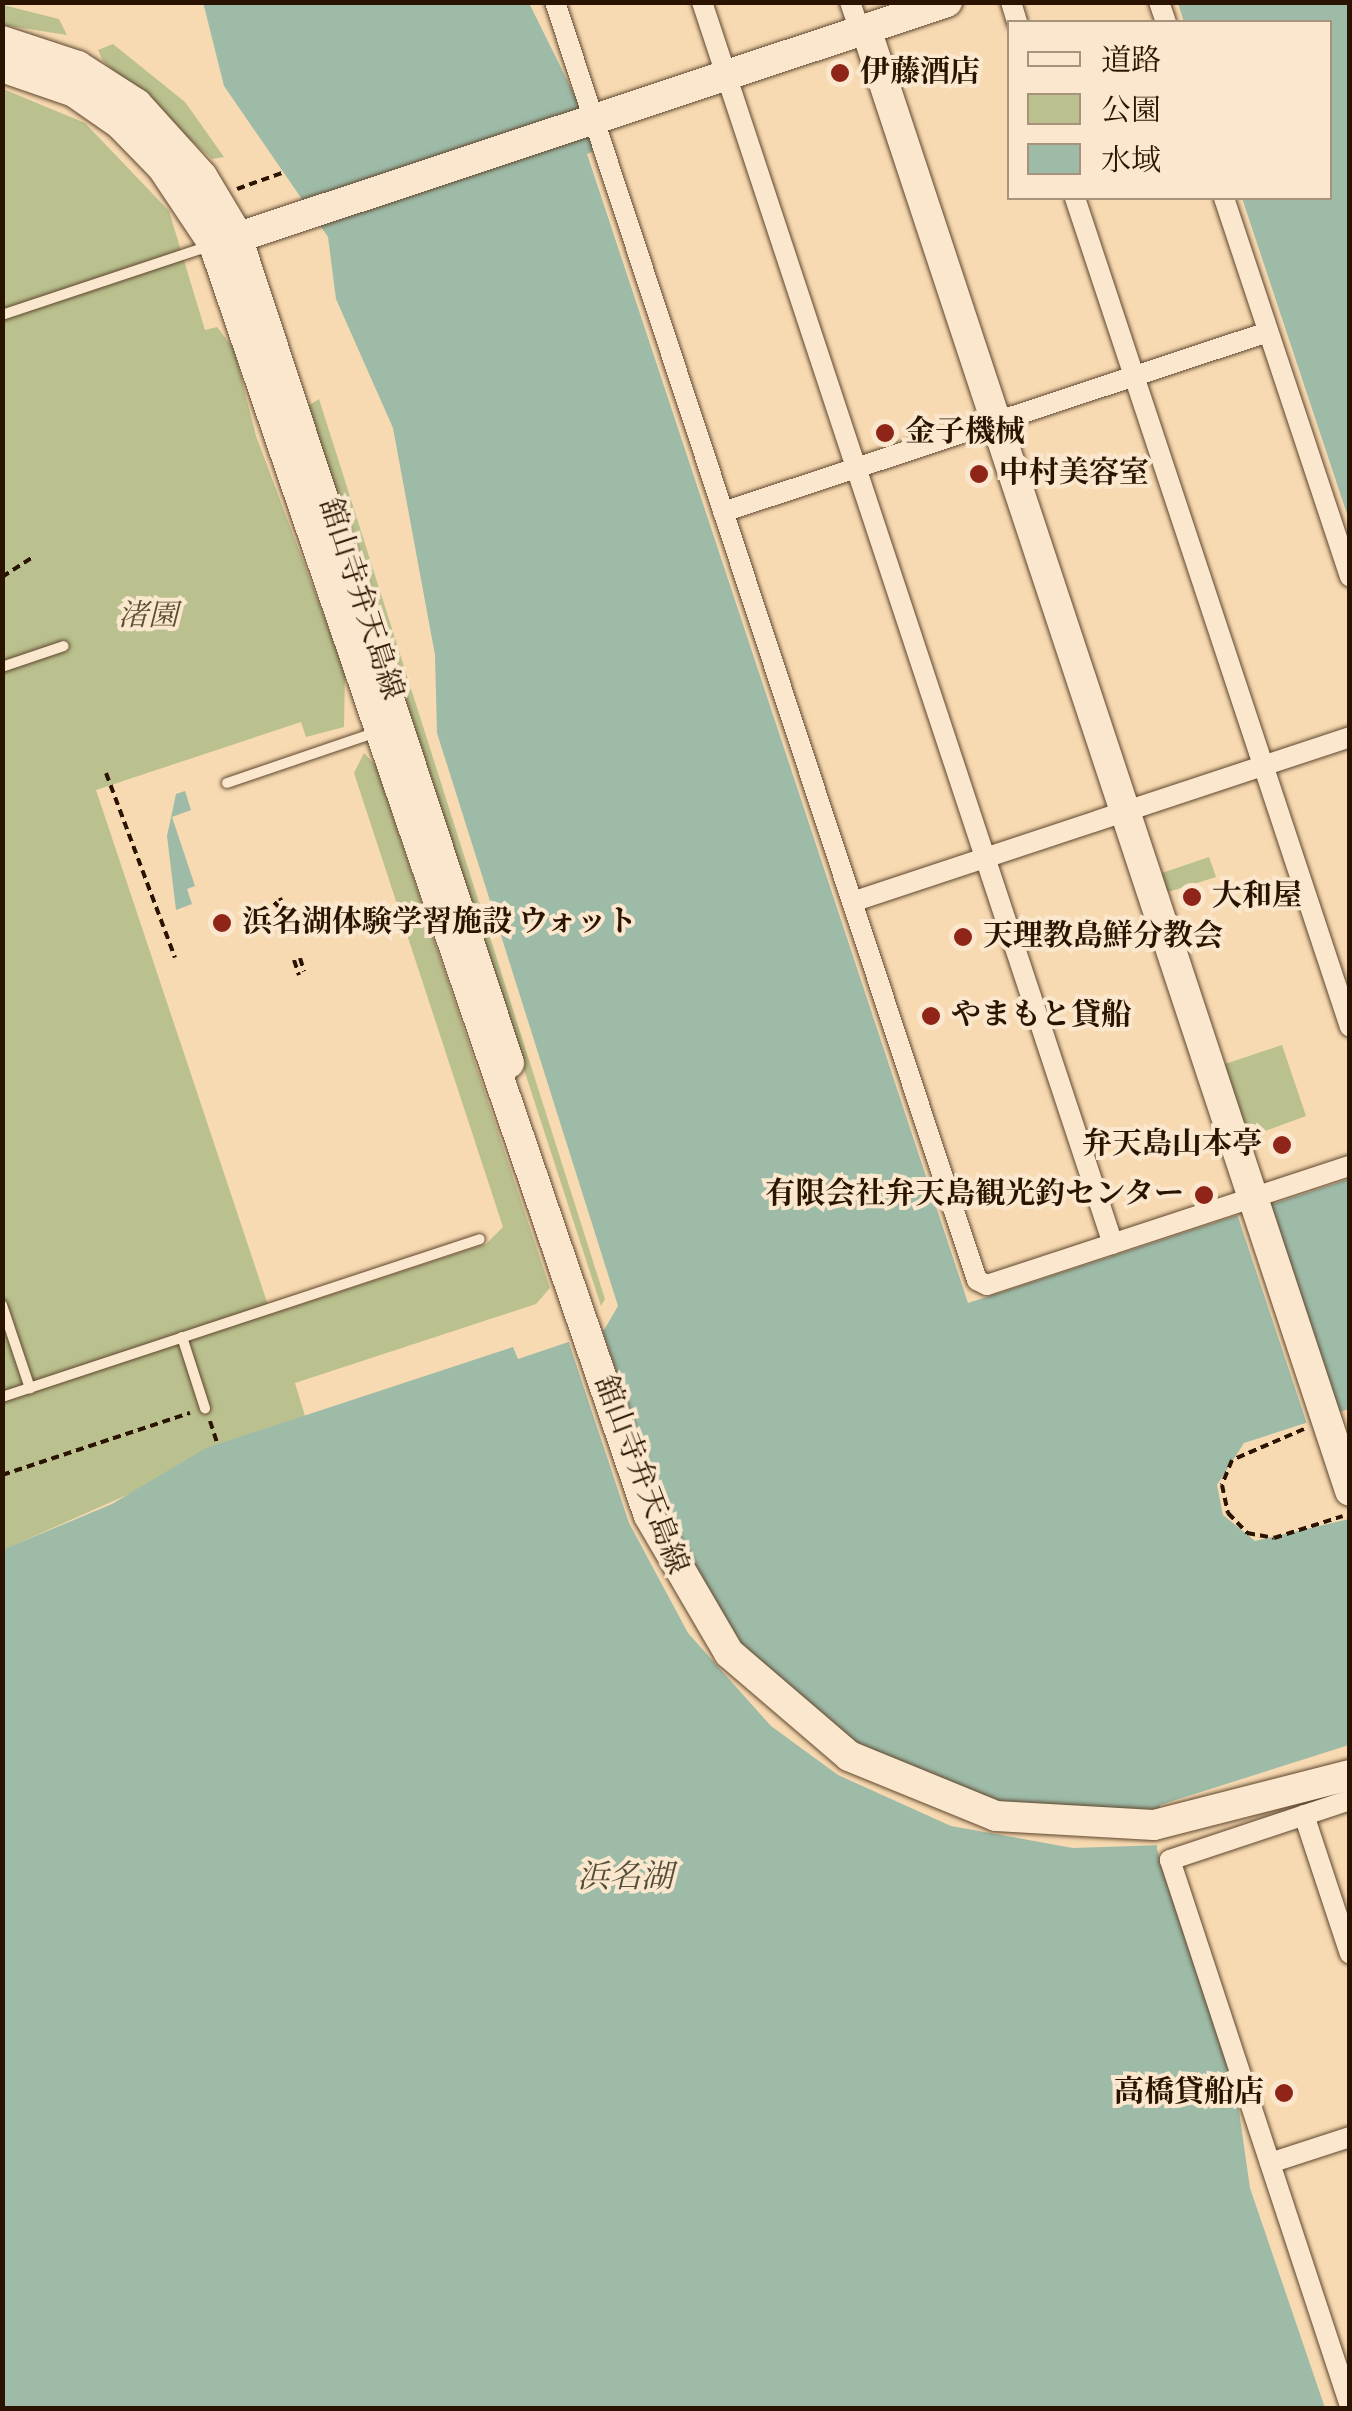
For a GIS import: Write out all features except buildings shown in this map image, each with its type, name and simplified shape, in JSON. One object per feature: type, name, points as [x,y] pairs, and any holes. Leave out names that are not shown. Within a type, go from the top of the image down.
[{"type":"main road","points":[[236,238],[726,76],[858,21],[947,2]]},
{"type":"main road","points":[[858,21],[996,422],[1254,1201],[1346,1504]]},
{"type":"main road","name":"舘山寺弁天島線","points":[[2,41],[73,78],[236,238],[470,931],[566,1268]]},
{"type":"main road","name":"舘山寺弁天島線","points":[[2,68],[73,78]]},
{"type":"main road","name":"舘山寺弁天島線","points":[[236,238],[377,732],[665,1552],[729,1653],[784,1710],[884,1776],[957,1806],[1074,1827],[1164,1823],[1350,1775]]},
{"type":"street","points":[[554,2],[978,1280],[987,1285],[1254,1201],[1350,1166]]},
{"type":"street","points":[[702,2],[1113,1244]]},
{"type":"street","points":[[1076,200],[1350,1027]]},
{"type":"street","points":[[1225,200],[1350,577]]},
{"type":"street","points":[[723,512],[1268,332]]},
{"type":"street","points":[[852,902],[1350,737]]},
{"type":"street","points":[[1350,1800],[1170,1860],[1350,2406]]},
{"type":"street","points":[[1304,1815],[1350,1954]]},
{"type":"street","points":[[1270,2164],[1350,2137]]},
{"type":"lane","points":[[2,315],[236,238]]},
{"type":"lane","points":[[2,666],[64,646]]},
{"type":"lane","points":[[227,783],[377,732]]},
{"type":"lane","points":[[2,1397],[480,1239]]},
{"type":"lane","points":[[2,1305],[30,1388]]},
{"type":"lane","points":[[182,1337],[205,1408]]},
{"type":"path","points":[[223,193],[282,174]]},
{"type":"path","points":[[2,577],[34,556]]},
{"type":"path","points":[[106,773],[175,958]]},
{"type":"path","points":[[297,959],[302,973]]},
{"type":"path","points":[[2,1475],[205,1408]]},
{"type":"path","points":[[1319,1422],[1239,1453],[1224,1476],[1224,1504],[1240,1527],[1265,1538],[1346,1504]]},
{"type":"path","points":[[212,1430],[218,1444]]},
{"type":"green space","points":[[3,5],[59,19],[67,35],[3,25]]},
{"type":"green space","points":[[113,44],[185,102],[224,157],[212,159],[103,61],[98,50]]},
{"type":"green space","name":"渚園","points":[[3,89],[85,123],[169,211],[205,330],[217,327],[234,349],[256,436],[345,672],[344,727],[306,737],[301,722],[96,790],[271,1314],[486,1244],[503,1227],[354,773],[364,753],[376,766],[550,1288],[536,1304],[295,1383],[305,1416],[3,1550]]},
{"type":"green space","points":[[319,399],[605,1299],[601,1306],[308,406]]},
{"type":"green space","points":[[1209,857],[1216,877],[1165,893],[1159,874]]},
{"type":"green space","points":[[1282,1045],[1306,1116],[1246,1138],[1222,1065]]},
{"type":"water","name":"浜名湖","points":[[203,2],[529,3],[579,104],[594,151],[587,154],[968,1303],[1349,1179],[1349,1409],[1244,1443],[1217,1485],[1223,1515],[1255,1541],[1349,1519],[1349,1745],[1160,1805],[1157,1849],[1236,2090],[1250,2188],[1325,2408],[3,2408],[2,1550],[112,1504],[206,1448],[513,1347],[518,1359],[604,1330],[618,1306],[437,733],[435,655],[393,428],[336,299],[328,237],[224,86]]},
{"type":"water","points":[[1178,3],[1349,4],[1349,520],[1243,200],[1332,200],[1332,20],[1183,20]]},
{"type":"water","points":[[185,791],[191,810],[172,817],[195,886],[187,889],[192,904],[176,910],[167,836],[176,794]]},
{"type":"pier","points":[[1265,1201],[1336,1414],[1307,1424],[1236,1211]]},
{"type":"pier","points":[[601,1326],[663,1511],[740,1643],[856,1744],[999,1802],[1163,1822],[1162,1845],[1073,1848],[951,1826],[838,1775],[771,1726],[688,1633],[629,1523],[567,1337]]},
{"type":"place","name":"伊藤酒店","points":[[840,73]]},
{"type":"place","name":"金子機械","points":[[885,433]]},
{"type":"place","name":"中村美容室","points":[[979,474]]},
{"type":"place","name":"大和屋","points":[[1192,897]]},
{"type":"place","name":"浜名湖体験学習施設 ウォット","points":[[222,923]]},
{"type":"place","name":"天理教島鮮分教会","points":[[963,937]]},
{"type":"place","name":"やまもと貸船","points":[[931,1016]]},
{"type":"place","name":"弁天島山本亭","points":[[1282,1145]]},
{"type":"place","name":"有限会社弁天島観光釣センター","points":[[1204,1195]]},
{"type":"place","name":"高橋貸船店","points":[[1284,2093]]}]
